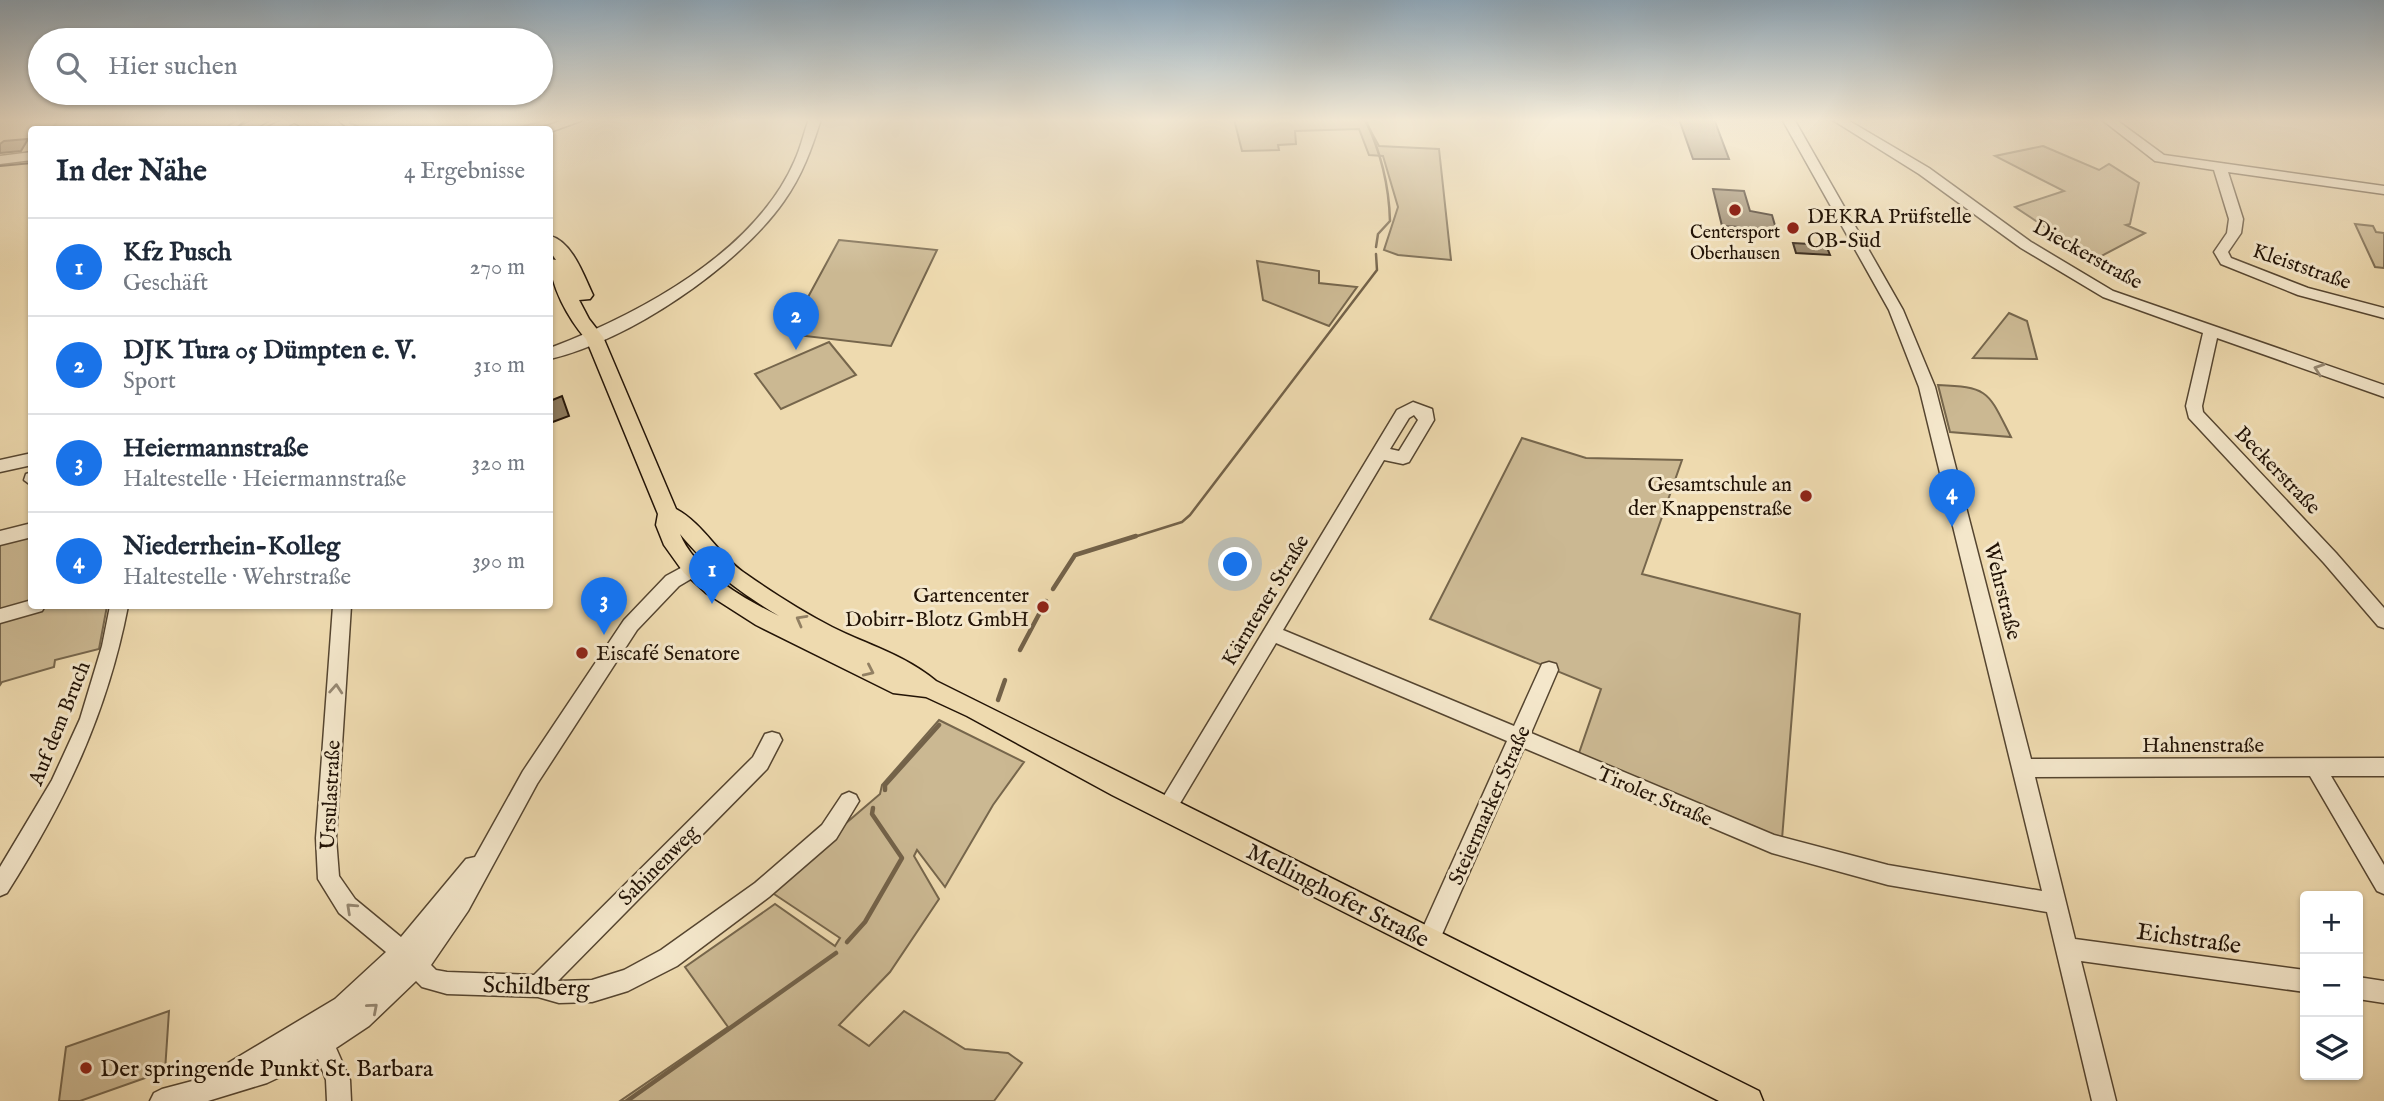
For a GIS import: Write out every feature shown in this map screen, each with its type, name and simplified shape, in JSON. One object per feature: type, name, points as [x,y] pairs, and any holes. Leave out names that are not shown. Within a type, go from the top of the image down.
[{"type":"main road","name":"Mellinghofer Straße","points":[[553,245],[576,276],[594,318],[594,337]]},
{"type":"main road","name":"Mellinghofer Straße","points":[[553,268],[581,322],[594,337],[668,514],[666,525],[674,545],[700,566],[736,579],[824,633],[907,670],[928,688],[975,709],[1166,809],[1749,1101]]},
{"type":"street","points":[[553,353],[656,308],[739,242],[786,188],[795,170]]},
{"type":"street","name":"Wehrstraße","points":[[1817,170],[1896,310],[1924,379],[1978,582],[2104,1101]]},
{"type":"street","name":"Dieckerstraße","points":[[1923,170],[2026,245],[2121,300],[2384,391]]},
{"type":"street","name":"Kleiststraße","points":[[2221,170],[2236,219],[2234,233],[2221,252],[2226,261],[2303,292],[2384,313]]},
{"type":"street","points":[[2244,170],[2384,190]]},
{"type":"street","name":"Beckerstraße","points":[[2211,332],[2194,406],[2195,414],[2323,550],[2384,621]]},
{"type":"street","name":"Kärntener Straße","points":[[1166,809],[1403,414],[1416,408],[1424,412],[1427,418],[1403,458],[1381,453]]},
{"type":"street","points":[[0,466],[28,460]]},
{"type":"street","points":[[0,538],[28,531]]},
{"type":"street","points":[[162,1101],[254,1076],[319,1034],[359,1020],[409,960],[455,913],[494,838],[541,760],[616,646],[639,617],[645,603],[700,566]]},
{"type":"street","points":[[0,615],[28,608]]},
{"type":"street","name":"Auf dem Bruch","points":[[0,886],[58,793],[82,741],[104,679],[118,609]]},
{"type":"street","name":"Ursulastraße","points":[[342,609],[326,862],[330,878],[347,906],[409,960]]},
{"type":"street","name":"Tiroler Straße","points":[[1272,633],[1740,833],[1792,851],[1888,875],[2055,903]]},
{"type":"street","name":"Steiermarker Straße","points":[[1428,940],[1549,670]]},
{"type":"street","name":"Sabinenweg","points":[[538,986],[760,763],[772,740]]},
{"type":"street","name":"Hahnenstraße","points":[[2022,768],[2384,766]]},
{"type":"street","points":[[2315,767],[2384,884]]},
{"type":"street","name":"Schildberg","points":[[409,960],[430,979],[447,983],[538,986],[559,992],[592,991],[628,981],[669,958],[762,890],[829,832],[849,801]]},
{"type":"street","name":"Eichstraße","points":[[2066,948],[2300,980]]},
{"type":"street","points":[[2363,990],[2384,992]]},
{"type":"street","points":[[319,1034],[338,1080],[339,1101]]},
{"type":"shaded area","points":[[1387,170],[1441,170],[1451,260],[1398,255],[1384,250],[1398,207]]},
{"type":"shaded area","points":[[2023,170],[2119,170],[2139,183],[2130,224],[2126,225],[2145,233],[2090,262],[2058,242],[2063,239],[2015,207],[2064,191]]},
{"type":"shaded area","points":[[2355,224],[2373,226],[2376,232],[2384,233],[2384,268],[2375,267]]},
{"type":"shaded area","points":[[839,240],[937,250],[891,346],[788,334]]},
{"type":"shaded area","points":[[1257,261],[1319,271],[1319,283],[1357,287],[1329,326],[1263,300]]},
{"type":"shaded area","points":[[2009,313],[2027,321],[2037,359],[1973,358]]},
{"type":"shaded area","points":[[829,342],[856,375],[781,409],[755,374]]},
{"type":"shaded area","points":[[1938,385],[1978,390],[1992,401],[2011,437],[1950,432]]},
{"type":"shaded area","points":[[1522,438],[1586,458],[1682,460],[1642,574],[1800,614],[1782,839],[1578,756],[1601,689],[1430,619]]},
{"type":"shaded area","points":[[28,535],[28,609],[106,609],[99,649],[55,660],[54,667],[2,682],[0,685],[0,542]]},
{"type":"shaded area","points":[[939,720],[1024,762],[993,805],[945,887],[917,850],[914,856],[939,899],[890,972],[839,1025],[869,1046],[904,1011],[965,1049],[1008,1053],[1022,1063],[994,1101],[620,1101],[728,1027],[685,967],[775,904],[835,946],[840,938],[768,890],[880,794],[882,785]]},
{"type":"shaded area","points":[[169,1011],[165,1071],[80,1101],[59,1101],[66,1047]]},
{"type":"building","name":"Centersport Oberhausen","points":[[1713,189],[1744,191],[1750,211],[1772,215],[1776,229],[1722,226]]},
{"type":"building","points":[[1793,243],[1826,245],[1830,255],[1796,253]]},
{"type":"building","points":[[562,396],[569,416],[553,422],[553,400]]},
{"type":"waterway","points":[[1376,247],[1378,234],[1390,221],[1383,170]]},
{"type":"waterway","points":[[1131,538],[1182,522],[1190,515],[1377,270],[1376,254]]},
{"type":"waterway","points":[[1053,589],[1075,555],[1136,536]]},
{"type":"waterway","points":[[1020,650],[1046,601]]},
{"type":"waterway","points":[[998,700],[1005,680]]},
{"type":"waterway","points":[[885,790],[885,785],[939,725]]},
{"type":"waterway","points":[[847,942],[865,922],[902,858],[872,814],[873,808]]},
{"type":"waterway","points":[[627,1101],[836,953]]},
{"type":"place","name":"Centersport Oberhausen","points":[[1735,210]]},
{"type":"place","name":"DEKRA Prüfstelle OB-Süd","points":[[1793,228]]},
{"type":"place","name":"DJK Tura 05 Dümpten e. V.","points":[[796,350]]},
{"type":"place","name":"Gesamtschule an der Knappenstraße","points":[[1806,496]]},
{"type":"place","name":"Niederrhein-Kolleg","points":[[1952,527]]},
{"type":"place","name":"Kfz Pusch","points":[[712,604]]},
{"type":"place","name":"Gartencenter Dobirr-Blotz GmbH","points":[[1043,607]]},
{"type":"place","name":"Heiermannstraße","points":[[604,635]]},
{"type":"place","name":"Eiscafé Senatore","points":[[582,653]]},
{"type":"place","name":"Der springende Punkt St. Barbara","points":[[86,1068]]}]
